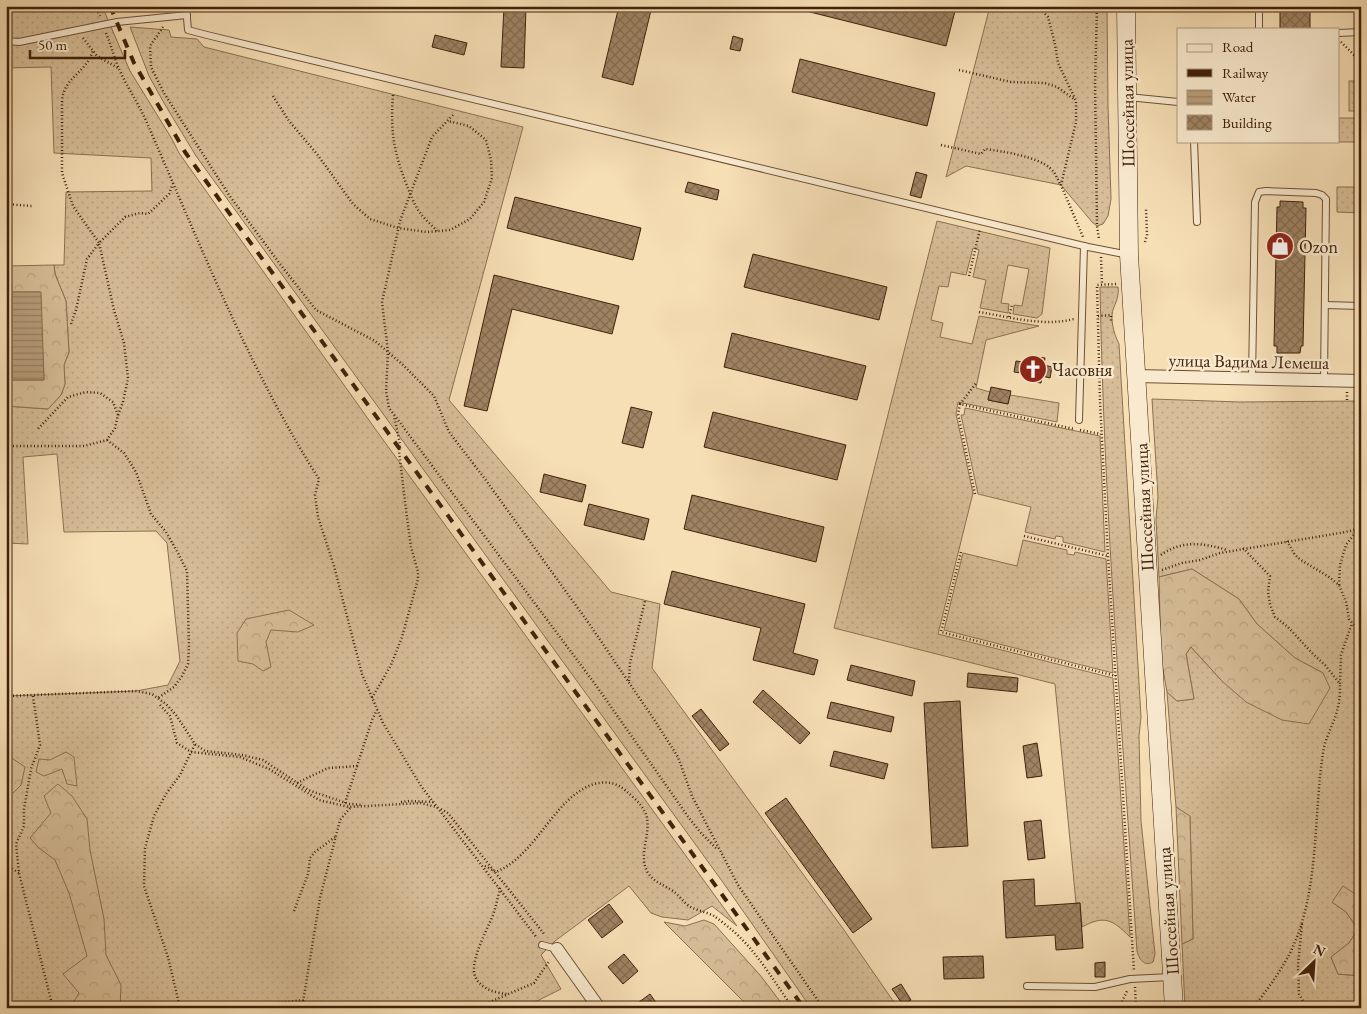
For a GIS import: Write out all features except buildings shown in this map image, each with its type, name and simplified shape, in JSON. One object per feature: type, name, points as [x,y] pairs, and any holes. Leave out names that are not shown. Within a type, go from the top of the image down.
[{"type":"main road","name":"Шоссейная улица","points":[[1126,6],[1129,255],[1174,1008]]},
{"type":"street","name":"улица Вадима Лемеша","points":[[1136,376],[1361,381]]},
{"type":"street","points":[[556,950],[599,1008]]},
{"type":"lane","points":[[186,6],[188,30],[1086,247],[1129,255]]},
{"type":"lane","points":[[1259,6],[1259,28]]},
{"type":"lane","points":[[6,41],[19,42],[103,24],[187,15]]},
{"type":"lane","points":[[1340,33],[1361,32]]},
{"type":"lane","points":[[1127,97],[1177,102]]},
{"type":"lane","points":[[1194,142],[1197,222]]},
{"type":"lane","points":[[1252,379],[1255,202],[1259,192],[1316,193],[1326,199],[1324,380]]},
{"type":"lane","points":[[1078,420],[1086,247]]},
{"type":"lane","points":[[1325,305],[1361,306]]},
{"type":"lane","points":[[542,945],[556,950]]},
{"type":"lane","points":[[1027,986],[1095,987],[1134,978],[1172,977]]},
{"type":"path","points":[[1038,6],[1048,17],[1058,63],[1076,100],[1076,122],[1061,185]]},
{"type":"path","points":[[1097,6],[1095,84],[1097,226],[1101,250],[1102,284]]},
{"type":"path","points":[[187,15],[167,21],[150,46],[151,66],[164,93],[229,195],[316,310],[375,341],[434,396],[449,432],[485,479],[629,682],[678,757],[692,796],[738,885],[823,1008]]},
{"type":"path","points":[[103,24],[119,69],[146,121],[172,185],[242,341],[300,449],[319,479],[315,495],[318,518],[334,566],[362,674],[383,723],[421,786],[542,945]]},
{"type":"path","points":[[76,30],[97,56],[119,69]]},
{"type":"path","points":[[1340,41],[1354,56],[1361,56]]},
{"type":"path","points":[[6,446],[84,446],[107,440],[115,428],[123,402],[128,378],[124,343],[114,310],[100,242],[73,206],[62,173],[63,92],[89,61],[93,51]]},
{"type":"path","points":[[959,70],[1011,82],[1045,83],[1057,86],[1076,100]]},
{"type":"path","points":[[393,95],[393,144],[398,164],[420,214],[438,231]]},
{"type":"path","points":[[273,96],[289,121],[317,154],[353,204],[370,219],[398,228],[426,232],[450,230],[470,219],[484,202],[492,178],[491,160],[486,140],[469,126],[448,121]]},
{"type":"path","points":[[453,115],[432,137],[398,228],[382,302],[388,352],[386,391],[389,408],[595,684],[701,833],[719,850]]},
{"type":"path","points":[[941,145],[981,154],[985,149],[1004,151],[1039,161],[1049,166],[1061,185],[1086,247]]},
{"type":"path","points":[[71,324],[76,310],[87,259],[100,242],[125,217],[140,213],[148,214],[170,194],[172,185]]},
{"type":"path","points":[[6,204],[32,206]]},
{"type":"path","points":[[969,276],[982,222]]},
{"type":"path","points":[[1123,284],[1097,285],[1108,556],[1136,1008]]},
{"type":"path","points":[[1009,317],[1012,305]]},
{"type":"path","points":[[979,312],[1033,321],[1065,322]]},
{"type":"path","points":[[1098,316],[1111,315],[1111,323]]},
{"type":"path","points":[[975,494],[958,414],[960,404],[977,382]]},
{"type":"path","points":[[37,430],[68,397],[86,392],[100,393],[113,402],[118,415]]},
{"type":"path","points":[[960,404],[1102,434]]},
{"type":"path","points":[[372,698],[391,665],[399,646],[418,579],[407,520],[399,451],[400,444],[394,414]]},
{"type":"path","points":[[107,440],[124,453],[136,472],[151,514],[166,532],[187,571],[188,664],[174,687],[158,698]]},
{"type":"path","points":[[1147,571],[1200,560],[1243,548],[1360,529]]},
{"type":"path","points":[[1360,529],[1346,545],[1340,565],[1339,585],[1346,602],[1349,619],[1361,634]]},
{"type":"path","points":[[1024,536],[1108,556]]},
{"type":"path","points":[[1287,541],[1294,555],[1330,577],[1339,585]]},
{"type":"path","points":[[1147,571],[1169,549],[1181,544],[1212,545],[1228,551]]},
{"type":"path","points":[[1243,548],[1270,576],[1268,592],[1275,617],[1288,626],[1325,665],[1340,684]]},
{"type":"path","points":[[961,552],[941,632],[1116,676]]},
{"type":"path","points":[[629,682],[630,663],[645,601]]},
{"type":"path","points":[[1253,1008],[1291,951],[1302,920],[1310,885],[1323,751],[1338,706],[1342,655],[1352,623]]},
{"type":"path","points":[[6,696],[136,691],[152,694],[166,704],[176,715],[195,744],[205,750],[264,760],[308,790],[345,803],[354,804],[374,805],[410,801],[434,803]]},
{"type":"path","points":[[33,695],[40,745],[31,769],[24,809],[24,826],[16,844],[19,873],[53,1008]]},
{"type":"path","points":[[160,705],[170,716],[177,743],[191,752],[240,757],[269,769],[320,800],[349,807],[421,803],[432,804],[448,813],[556,950],[534,983],[476,1008]]},
{"type":"path","points":[[345,803],[377,709]]},
{"type":"path","points":[[180,1008],[168,957],[144,886],[145,848],[154,816],[166,794],[180,775],[195,744]]},
{"type":"path","points":[[297,783],[328,768],[358,766]]},
{"type":"path","points":[[483,866],[496,872],[508,867],[548,825],[558,811],[577,794],[593,785],[608,781],[623,788],[644,810],[648,825],[645,858],[648,872],[657,883],[672,890],[689,906],[713,916],[746,944],[793,1008]]},
{"type":"path","points":[[302,1008],[320,898],[340,820],[346,810],[354,804]]},
{"type":"path","points":[[294,910],[308,874],[310,858],[336,836]]},
{"type":"path","points":[[6,865],[19,873]]},
{"type":"path","points":[[500,888],[494,912],[476,958],[474,971],[476,978],[489,990],[507,994]]},
{"type":"path","points":[[1302,920],[1298,965],[1299,994],[1307,1008]]},
{"type":"path","points":[[1119,1008],[1134,978]]},
{"type":"path","points":[[258,1008],[269,1004],[304,1000]]},
{"type":"green space","points":[[6,6],[102,6],[130,71],[179,153],[376,430],[737,926],[712,906],[688,920],[662,917],[651,913],[629,886],[555,941],[541,955],[561,989],[523,1008],[6,1008],[6,696],[136,691],[168,685],[180,661],[167,543],[156,531],[64,532],[57,454],[23,457],[28,544],[6,543],[6,406],[48,409],[61,395],[65,384],[64,365],[69,352],[66,301],[55,274],[54,265],[64,265],[66,192],[152,191],[151,158],[54,153],[51,67],[6,68]]},
{"type":"green space","points":[[990,6],[1107,6],[1111,199],[1108,216],[1103,224],[1097,226],[1092,222],[1061,185],[966,166],[946,177]]},
{"type":"green space","points":[[130,27],[169,30],[171,37],[197,39],[204,47],[523,127],[449,400],[611,592],[660,604],[652,668],[844,930],[898,1008],[811,1008],[722,881],[196,156],[149,76]]},
{"type":"green space","points":[[1349,81],[1361,81],[1361,111],[1349,111]]},
{"type":"green space","points":[[1340,118],[1361,118],[1361,142],[1340,142]]},
{"type":"green space","points":[[1337,187],[1361,187],[1361,213],[1337,212]]},
{"type":"green space","points":[[937,221],[1050,248],[1042,314],[1037,318],[1013,314],[1014,305],[1022,306],[1029,269],[1008,265],[1001,303],[1009,304],[1008,313],[980,308],[986,280],[973,277],[979,250],[973,248],[966,275],[951,272],[948,287],[939,286],[931,320],[943,323],[940,337],[972,344],[979,316],[1039,326],[986,340],[976,388],[990,392],[988,400],[1008,404],[1010,395],[1059,403],[1057,422],[958,402],[956,414],[973,493],[938,634],[1113,678],[1130,937],[1118,926],[1108,921],[1096,921],[1082,927],[1080,903],[1076,903],[1055,684],[834,628]]},
{"type":"green space","points":[[54,265],[55,274],[66,301],[69,352],[64,365],[65,384],[61,395],[48,409],[6,406],[6,380],[44,380],[40,292],[6,292],[6,266]]},
{"type":"green space","points":[[1100,287],[1118,287],[1118,297],[1112,321],[1119,344],[1141,717],[1139,736],[1141,821],[1155,954],[1153,962],[1147,964],[1139,957],[1137,951],[1125,785],[1105,453]]},
{"type":"green space","points":[[1152,399],[1240,402],[1361,401],[1361,900],[1355,894],[1332,902],[1346,912],[1358,929],[1349,943],[1331,957],[1338,974],[1361,976],[1361,1008],[1185,1008],[1182,944],[1193,939],[1190,817],[1176,807],[1167,692],[1177,701],[1194,699],[1186,654],[1191,647],[1222,681],[1323,673],[1295,658],[1257,624],[1239,599],[1192,569],[1159,577],[1156,519],[1158,497]]},
{"type":"green space","points":[[965,408],[1100,436],[1105,552],[1063,542],[1063,537],[1056,536],[1055,539],[1025,532],[1031,507],[978,494],[961,415],[964,415]]},
{"type":"green space","points":[[1023,540],[1067,550],[1067,554],[1074,555],[1075,552],[1106,559],[1113,673],[944,630],[963,553],[1017,566]]},
{"type":"green space","points":[[1192,569],[1239,599],[1257,624],[1295,658],[1323,673],[1330,688],[1309,724],[1282,720],[1246,702],[1222,681],[1191,647],[1186,654],[1194,699],[1177,701],[1167,692],[1161,658],[1159,577]]},
{"type":"green space","points":[[289,610],[314,625],[298,632],[271,630],[266,642],[271,667],[263,671],[253,664],[238,661],[237,633],[246,619]]},
{"type":"green space","points":[[66,752],[74,757],[77,786],[67,784],[62,769],[44,776],[36,772],[39,759],[50,760]]},
{"type":"green space","points":[[6,754],[25,767],[21,785],[13,793],[6,788]]},
{"type":"green space","points":[[58,784],[72,796],[87,819],[90,850],[104,919],[106,955],[121,985],[120,1008],[70,1008],[79,993],[63,974],[87,956],[69,893],[55,860],[39,848],[30,838],[51,813],[44,796]]},
{"type":"green space","points":[[1176,807],[1190,816],[1193,939],[1182,944]]},
{"type":"green space","points":[[1343,886],[1361,900],[1361,976],[1338,974],[1331,957],[1349,943],[1358,929],[1346,912],[1332,902]]},
{"type":"green space","points":[[704,920],[714,924],[760,975],[785,1008],[750,1008],[664,922],[685,926]]},
{"type":"water","points":[[6,292],[41,292],[44,380],[6,380]]},
{"type":"railway","points":[[110,6],[134,63],[185,152],[804,1008]]},
{"type":"place","name":"Ozon","points":[[1280,246]]},
{"type":"place","name":"Часовня","points":[[1033,369]]}]
